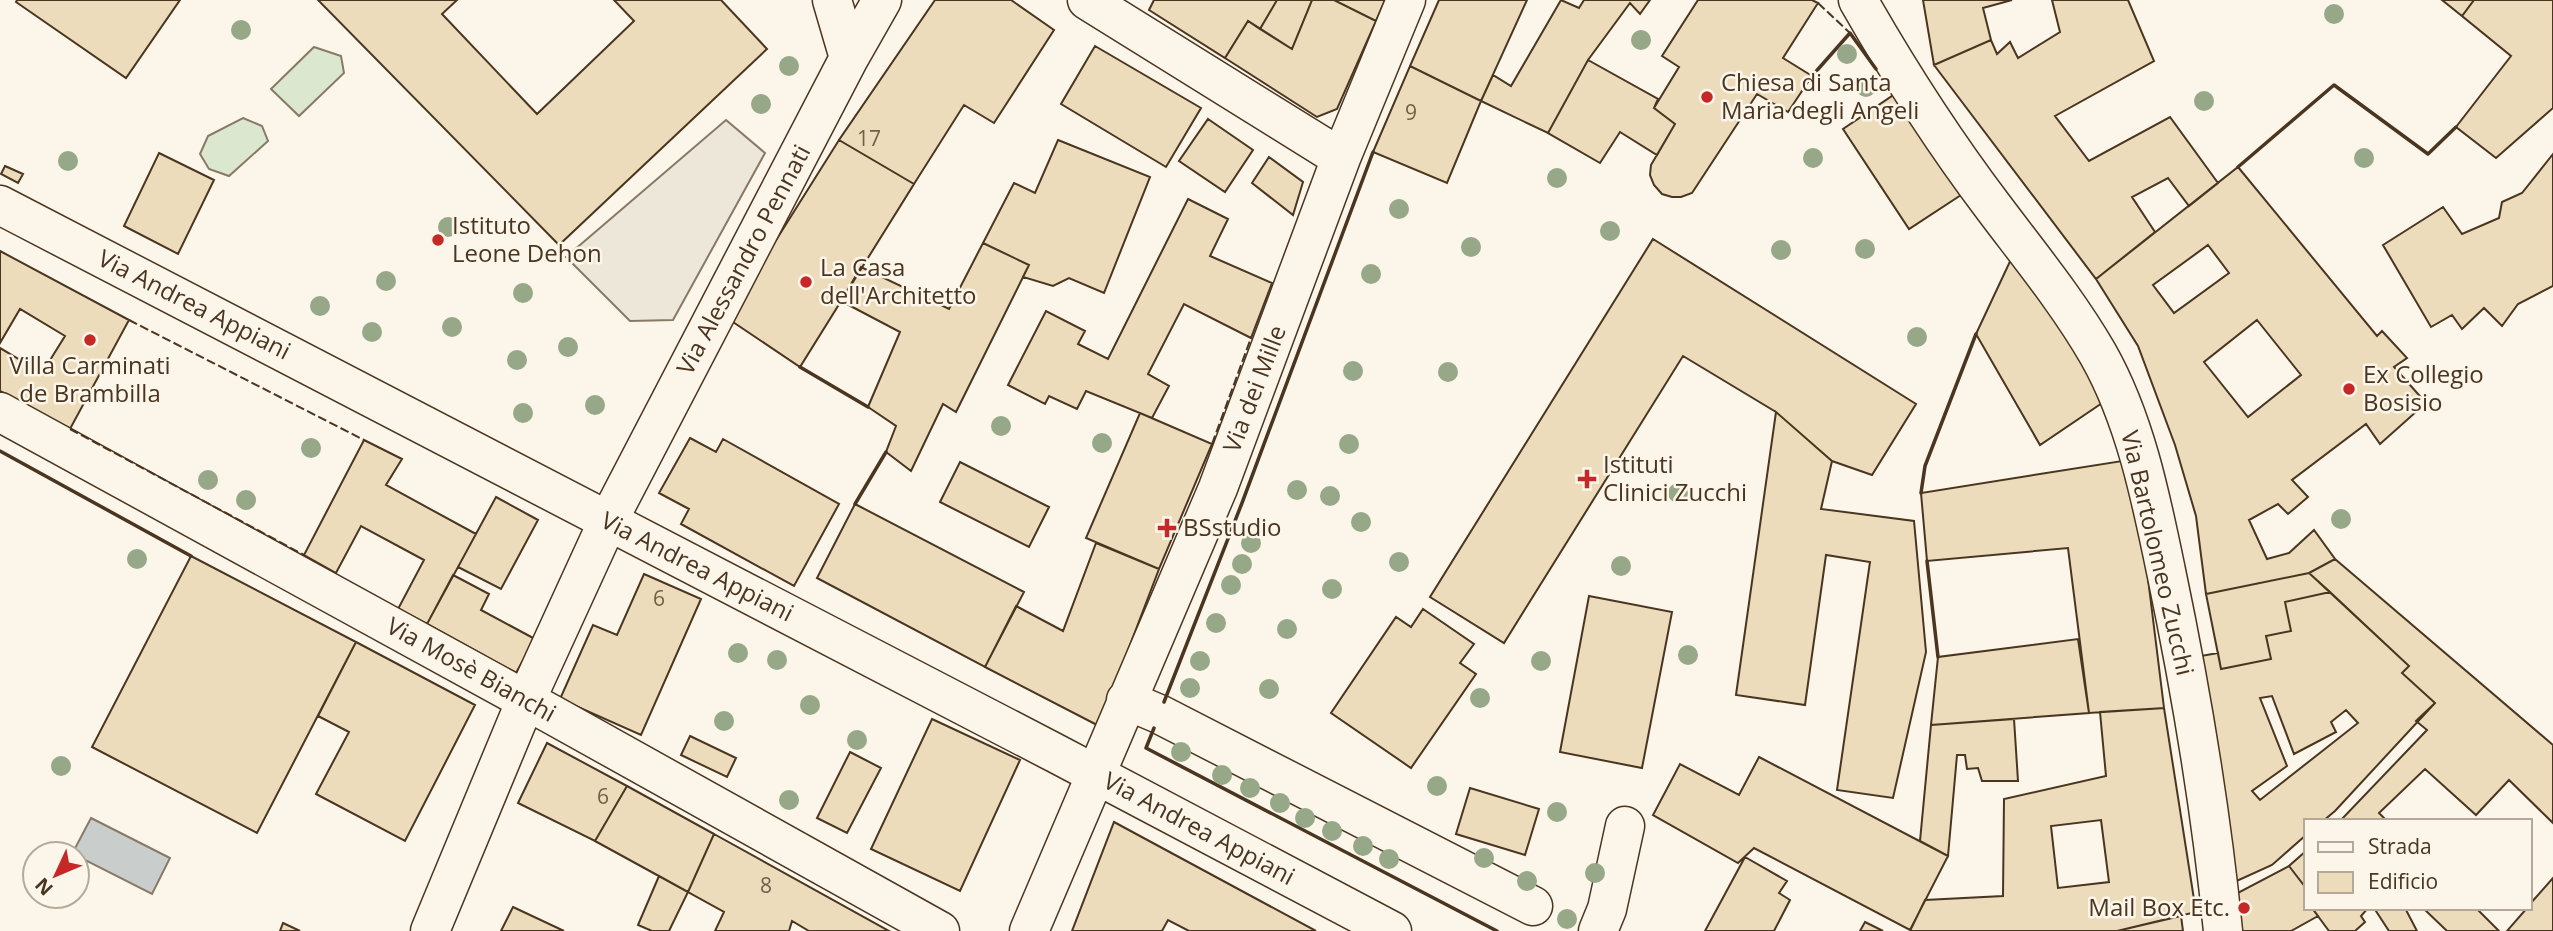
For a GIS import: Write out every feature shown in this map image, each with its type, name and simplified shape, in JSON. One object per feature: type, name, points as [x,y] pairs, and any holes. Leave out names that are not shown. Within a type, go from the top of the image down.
[{"type":"street","points":[[832,0],[849,58]]},
{"type":"street","name":"Via Alessandro Pennati","points":[[430,931],[526,700],[608,521],[849,58],[882,0]]},
{"type":"street","points":[[1087,0],[1341,158]]},
{"type":"street","name":"Via dei Mille","points":[[1029,931],[1218,488],[1341,158],[1406,0]]},
{"type":"street","name":"Via Bartolomeo Zucchi","points":[[1858,0],[1908,85],[1984,194],[2068,306],[2099,356],[2120,400],[2139,458],[2157,529],[2179,635],[2207,793],[2223,931]]},
{"type":"street","name":"Via Andrea Appiani","points":[[0,205],[1392,931]]},
{"type":"street","name":"Via Mosè Bianchi","points":[[0,412],[526,700],[940,931]]},
{"type":"street","points":[[1126,700],[1171,720],[1533,906]]},
{"type":"street","points":[[1598,931],[1607,909],[1625,826]]},
{"type":"green space","points":[[314,47],[341,56],[344,73],[299,116],[271,89]]},
{"type":"green space","points":[[243,118],[262,126],[268,141],[229,176],[209,169],[200,154],[208,136]]},
{"type":"shaded area","points":[[726,120],[765,153],[673,320],[630,321],[566,257]]},
{"type":"shaded area","points":[[91,818],[170,858],[152,894],[91,863],[91,840],[79,840]]},
{"type":"building","points":[[180,0],[126,78],[16,2]]},
{"type":"building","points":[[318,0],[457,0],[442,14],[537,114],[634,21],[614,0],[721,0],[767,49],[559,245]]},
{"type":"building","points":[[935,0],[1011,0],[1054,30],[994,123],[964,105],[914,184],[839,140]]},
{"type":"building","points":[[1154,0],[1277,0],[1260,29],[1248,21],[1225,58],[1149,10]]},
{"type":"building","points":[[1277,0],[1312,0],[1292,49],[1260,29]]},
{"type":"building","points":[[1312,0],[1334,0],[1376,21],[1337,109],[1317,117],[1225,58],[1248,21],[1292,49]]},
{"type":"building","points":[[1334,0],[1385,0],[1376,21]]},
{"type":"building","points":[[1439,0],[1527,0],[1481,101],[1410,66]]},
{"type":"building","points":[[1561,0],[1579,8],[1584,0],[1650,0],[1640,14],[1630,3],[1588,60],[1548,133],[1481,101],[1493,75],[1511,86]]},
{"type":"building","name":"Chiesa di Santa Maria degli Angeli","points":[[1698,0],[1812,0],[1818,3],[1783,58],[1812,76],[1788,112],[1757,94],[1692,193],[1672,197],[1662,194],[1650,175],[1651,165],[1675,124],[1654,108],[1679,67],[1662,56]]},
{"type":"building","points":[[1923,0],[2012,0],[1983,8],[1991,40],[1934,65]]},
{"type":"building","points":[[2052,0],[2128,0],[2154,61],[2055,116],[2089,161],[2170,117],[2218,183],[2189,206],[2168,178],[2132,197],[2155,232],[2096,279],[1934,65],[1991,40],[1997,54],[2010,42],[2018,58],[2060,32]]},
{"type":"building","points":[[2442,0],[2474,0],[2462,16]]},
{"type":"building","points":[[2474,0],[2553,0],[2553,108],[2496,158],[2456,127],[2511,56],[2462,16]]},
{"type":"building","points":[[1095,46],[1201,108],[1166,167],[1061,104]]},
{"type":"building","points":[[1588,60],[1658,99],[1654,108],[1675,124],[1657,155],[1620,132],[1600,163],[1548,133]]},
{"type":"building","points":[[1410,66],[1481,101],[1447,183],[1373,152]]},
{"type":"building","points":[[1895,94],[1961,195],[1909,229],[1843,129]]},
{"type":"building","points":[[1208,119],[1253,150],[1225,192],[1179,161]]},
{"type":"building","points":[[839,140],[914,184],[800,367],[727,318]]},
{"type":"building","points":[[1058,140],[1150,177],[1104,293],[1069,278],[1053,286],[1023,277],[1029,265],[983,243],[1014,183],[1035,193]]},
{"type":"building","points":[[159,153],[214,180],[178,254],[124,226]]},
{"type":"building","points":[[2553,154],[2553,286],[2518,304],[2502,326],[2484,308],[2462,329],[2452,315],[2431,327],[2383,245],[2443,207],[2462,234],[2499,218],[2502,202],[2522,193]]},
{"type":"building","points":[[1269,157],[1303,182],[1293,215],[1252,183]]},
{"type":"building","points":[[5,166],[23,174],[18,183],[1,174]]},
{"type":"building","name":"Ex Collegio Bosisio","points":[[2238,167],[2377,336],[2382,331],[2407,358],[2394,367],[2426,403],[2380,444],[2366,424],[2292,480],[2308,497],[2288,514],[2278,504],[2249,520],[2267,559],[2289,553],[2314,530],[2335,559],[2309,573],[2206,594],[2196,516],[2175,445],[2138,346],[2096,279]],"holes":[[[2208,245],[2229,273],[2174,313],[2153,285]],[[2257,320],[2301,375],[2248,417],[2204,362]]]},
{"type":"building","points":[[1188,199],[1228,219],[1210,256],[1272,283],[1251,338],[1184,304],[1148,374],[1169,386],[1152,418],[1086,391],[1077,409],[1049,396],[1045,404],[1008,385],[1046,311],[1085,331],[1078,344],[1108,359]]},
{"type":"building","points":[[1653,239],[1916,404],[1872,475],[1832,461],[1776,412],[1683,356],[1504,643],[1430,597]]},
{"type":"building","points":[[983,243],[1029,265],[956,412],[943,404],[911,471],[886,452],[896,426],[868,407],[900,332],[841,301],[861,267],[949,309]]},
{"type":"building","name":"Villa Carminati de Brambilla","points":[[0,251],[129,320],[70,429],[0,391],[0,348],[42,373],[65,336],[20,309],[0,343]]},
{"type":"building","points":[[2013,255],[2108,399],[2040,445],[1976,334]]},
{"type":"building","points":[[1776,412],[1832,461],[1821,509],[1914,521],[1926,652],[1893,798],[1837,790],[1870,562],[1826,555],[1805,705],[1736,695]]},
{"type":"building","points":[[1140,413],[1212,444],[1159,569],[1086,538]]},
{"type":"building","points":[[690,438],[716,452],[723,439],[839,504],[794,586],[681,524],[689,509],[659,493]]},
{"type":"building","points":[[364,440],[402,459],[386,485],[476,534],[427,624],[398,609],[424,560],[361,526],[336,573],[304,555]]},
{"type":"building","points":[[2122,461],[2141,522],[2164,708],[2089,713],[2068,548],[1927,561],[1921,493]]},
{"type":"building","points":[[960,462],[1049,507],[1029,547],[940,502]]},
{"type":"building","points":[[496,497],[538,520],[501,589],[458,567]]},
{"type":"building","points":[[855,504],[1024,592],[985,667],[817,578]]},
{"type":"building","points":[[1096,543],[1159,569],[1099,726],[985,667],[1016,606],[1063,631]]},
{"type":"building","points":[[191,556],[356,642],[257,833],[92,747]]},
{"type":"building","points":[[2335,559],[2553,745],[2553,823],[2509,780],[2476,815],[2425,769],[2379,813],[2385,819],[2342,819],[2427,730],[2416,721],[2435,703],[2402,673],[2409,666],[2309,573]]},
{"type":"building","points":[[2309,573],[2330,592],[2285,602],[2291,631],[2266,636],[2271,659],[2221,669],[2206,594]]},
{"type":"building","points":[[644,574],[701,599],[641,735],[560,699],[593,625],[617,635]]},
{"type":"building","points":[[453,575],[489,594],[481,610],[535,639],[516,673],[427,624]]},
{"type":"building","points":[[2330,592],[2409,666],[2402,673],[2435,703],[2335,811],[2325,819],[2304,819],[2304,837],[2272,865],[2230,884],[2201,656],[2218,653],[2221,669],[2271,659],[2266,636],[2291,631],[2285,602]],"holes":[[[2272,696],[2294,754],[2336,732],[2331,722],[2346,710],[2358,723],[2260,800],[2252,791],[2287,766],[2260,698]]]},
{"type":"building","points":[[1589,596],[1672,612],[1642,768],[1560,752]]},
{"type":"building","points":[[1423,609],[1474,644],[1460,663],[1476,674],[1411,768],[1331,713],[1396,617],[1411,627]]},
{"type":"building","points":[[2078,639],[2089,713],[1931,725],[1938,657]]},
{"type":"building","points":[[356,642],[475,705],[405,841],[316,794],[349,732],[318,716]]},
{"type":"building","points":[[2164,708],[2196,912],[2117,931],[1910,931],[1925,900],[2003,896],[2004,799],[2106,776],[2100,712]],"holes":[[[2101,820],[2109,882],[2058,888],[2051,826]]]},
{"type":"building","points":[[932,719],[1020,760],[960,891],[871,849]]},
{"type":"building","points":[[2014,719],[2018,781],[1982,781],[1978,768],[1967,769],[1965,755],[1957,755],[1948,856],[1920,841],[1931,725]]},
{"type":"building","points":[[690,736],[736,758],[727,777],[681,755]]},
{"type":"building","points":[[547,743],[627,786],[595,841],[518,803]]},
{"type":"building","points":[[850,752],[881,768],[847,833],[817,818]]},
{"type":"building","points":[[1759,757],[1948,856],[1910,930],[1754,848],[1738,863],[1653,815],[1680,764],[1739,795]]},
{"type":"building","points":[[627,786],[714,834],[688,892],[595,841]]},
{"type":"building","points":[[1470,788],[1539,809],[1525,855],[1456,834]]},
{"type":"building","points":[[1114,822],[1316,931],[1189,931],[1168,920],[1162,931],[1072,931]]},
{"type":"building","points":[[714,834],[889,931],[809,931],[792,921],[789,931],[715,931],[724,912],[688,892]]},
{"type":"building","points":[[2304,853],[2304,885],[2289,866]]},
{"type":"building","points":[[1745,857],[1787,881],[1779,893],[1790,900],[1774,931],[1705,931]]},
{"type":"building","points":[[2289,866],[2304,885],[2304,910],[2314,910],[2318,916],[2291,931],[2236,931],[2230,897]]},
{"type":"building","points":[[659,876],[688,892],[669,931],[652,931],[638,925]]},
{"type":"building","points":[[2553,878],[2553,931],[2507,931],[2525,910],[2532,910],[2532,902]]},
{"type":"building","points":[[513,907],[564,931],[501,931]]},
{"type":"building","points":[[2313,910],[2366,910],[2361,916],[2365,922],[2355,931],[2329,931]]},
{"type":"building","points":[[2375,910],[2406,910],[2417,931],[2389,931]]},
{"type":"building","points":[[2425,910],[2478,910],[2499,931],[2447,931]]},
{"type":"building","points":[[2181,916],[2183,931],[2117,931]]},
{"type":"building","points":[[1865,922],[1883,931],[1860,931]]},
{"type":"building","points":[[283,923],[300,931],[280,931]]},
{"type":"fence","points":[[1818,3],[1850,33]]},
{"type":"fence","points":[[129,320],[364,440]]},
{"type":"fence","points":[[1212,444],[1251,338]]},
{"type":"fence","points":[[70,429],[304,555]]},
{"type":"wall","points":[[1812,76],[1850,33],[1876,69]]},
{"type":"wall","points":[[2238,167],[2334,85],[2428,154],[2456,127]]},
{"type":"wall","points":[[1164,702],[1242,503],[1373,152]]},
{"type":"wall","points":[[1921,493],[1925,466],[1976,334]]},
{"type":"wall","points":[[800,367],[868,407]]},
{"type":"wall","points":[[0,451],[191,556]]},
{"type":"wall","points":[[855,504],[886,452]]},
{"type":"wall","points":[[1927,561],[1938,657]]},
{"type":"wall","points":[[1154,728],[1146,748],[1497,931]]},
{"type":"place","name":"Chiesa di Santa Maria degli Angeli","points":[[1707,97]]},
{"type":"place","name":"Istituto Leone Dehon","points":[[438,240]]},
{"type":"place","name":"La Casa dell'Architetto","points":[[806,282]]},
{"type":"place","name":"Villa Carminati de Brambilla","points":[[90,340]]},
{"type":"place","name":"Ex Collegio Bosisio","points":[[2349,389]]},
{"type":"place","name":"Istituti Clinici Zucchi","points":[[1587,479]]},
{"type":"place","name":"BSstudio","points":[[1167,528]]},
{"type":"place","name":"Mail Box Etc.","points":[[2244,908]]}]
